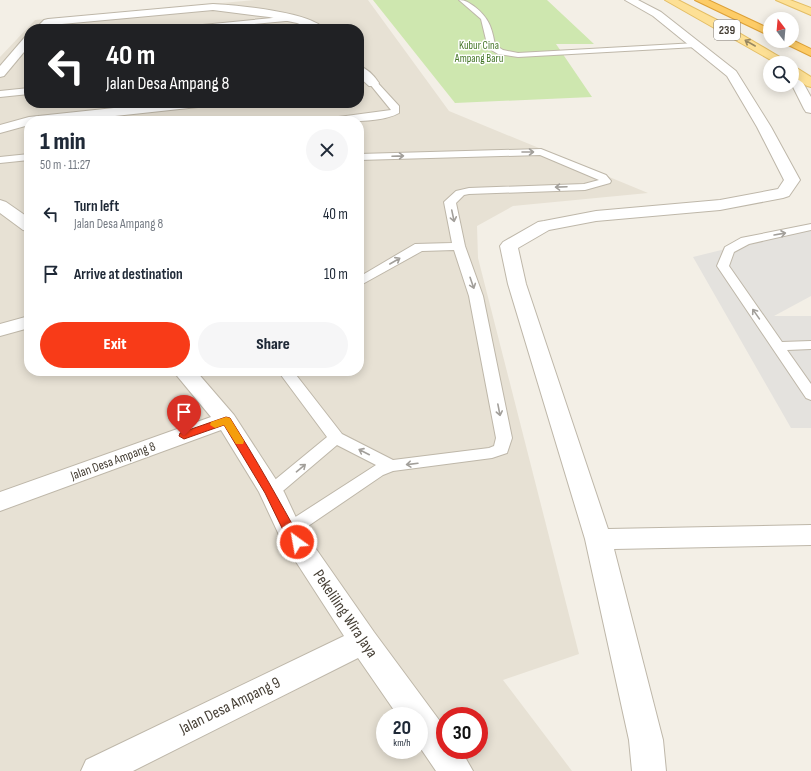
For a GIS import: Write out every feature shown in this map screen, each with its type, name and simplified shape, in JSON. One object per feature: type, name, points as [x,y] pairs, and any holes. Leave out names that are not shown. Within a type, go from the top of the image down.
[{"type":"highway","points":[[700,0],[763,30]]},
{"type":"highway","points":[[722,0],[763,19]]},
{"type":"highway","points":[[799,47],[811,53]]},
{"type":"main road","name":"239","points":[[670,0],[713,22],[772,56]]},
{"type":"main road","points":[[781,0],[811,12]]},
{"type":"main road","points":[[799,74],[811,83]]},
{"type":"street","points":[[630,0],[657,14],[732,74],[764,127],[792,180],[783,193],[720,205],[596,216],[544,226],[509,246],[517,284],[598,540],[646,740],[649,771]]},
{"type":"street","points":[[62,24],[213,7],[231,7],[293,18],[311,24]]},
{"type":"street","points":[[2,70],[24,45]]},
{"type":"street","points":[[2,70],[23,65]]},
{"type":"street","points":[[364,75],[373,83]]},
{"type":"street","points":[[364,84],[373,83]]},
{"type":"street","points":[[799,87],[811,109]]},
{"type":"street","points":[[77,116],[151,108]]},
{"type":"street","points":[[0,129],[24,123]]},
{"type":"street","points":[[3,210],[24,223]]},
{"type":"street","points":[[0,330],[24,323]]},
{"type":"street","name":"Pekeliling Wira Jaya","points":[[188,376],[226,420],[270,492],[289,530],[363,641],[410,707]]},
{"type":"street","name":"Jalan Desa Ampang 8","points":[[0,502],[226,420]]},
{"type":"street","points":[[598,540],[811,535]]},
{"type":"street","name":"Jalan Desa Ampang 9","points":[[98,771],[363,641]]},
{"type":"street","points":[[428,732],[456,771]]},
{"type":"lane","points":[[462,0],[481,14],[488,24],[491,46],[501,52],[518,55],[696,45]]},
{"type":"lane","points":[[232,24],[293,18]]},
{"type":"lane","points":[[364,117],[391,114],[396,111],[396,108],[373,83]]},
{"type":"lane","points":[[0,94],[24,92]]},
{"type":"lane","points":[[289,530],[377,471],[391,466],[492,453],[500,449],[504,438],[476,296],[459,246],[450,202],[460,193],[469,191],[585,187],[606,180],[541,152],[364,157]]},
{"type":"lane","points":[[0,160],[24,158]]},
{"type":"lane","points":[[811,227],[798,231],[745,241],[729,250],[723,266],[811,394]]},
{"type":"lane","points":[[364,279],[419,247],[459,246]]},
{"type":"lane","points":[[779,346],[811,345]]},
{"type":"lane","points":[[289,376],[336,438],[391,466]]},
{"type":"lane","points":[[270,492],[336,438]]},
{"type":"shaded area","points":[[255,0],[368,0],[449,111],[648,193],[513,206],[477,226],[478,258],[579,654],[503,680],[572,771],[0,771],[0,57],[24,32],[24,108],[364,108],[364,24],[31,24],[35,20]]},
{"type":"shaded area","points":[[811,228],[811,296],[774,316],[811,316],[811,428],[791,428],[693,257]]},
{"type":"green space","name":"Kubur Cina Ampang Baru","points":[[373,0],[547,0],[594,44],[556,44],[592,97],[455,103]]},
{"type":"slow traffic","points":[[215,425],[226,420],[239,441]]},
{"type":"route","points":[[184,436],[226,420],[270,492],[289,530],[297,542]]}]
